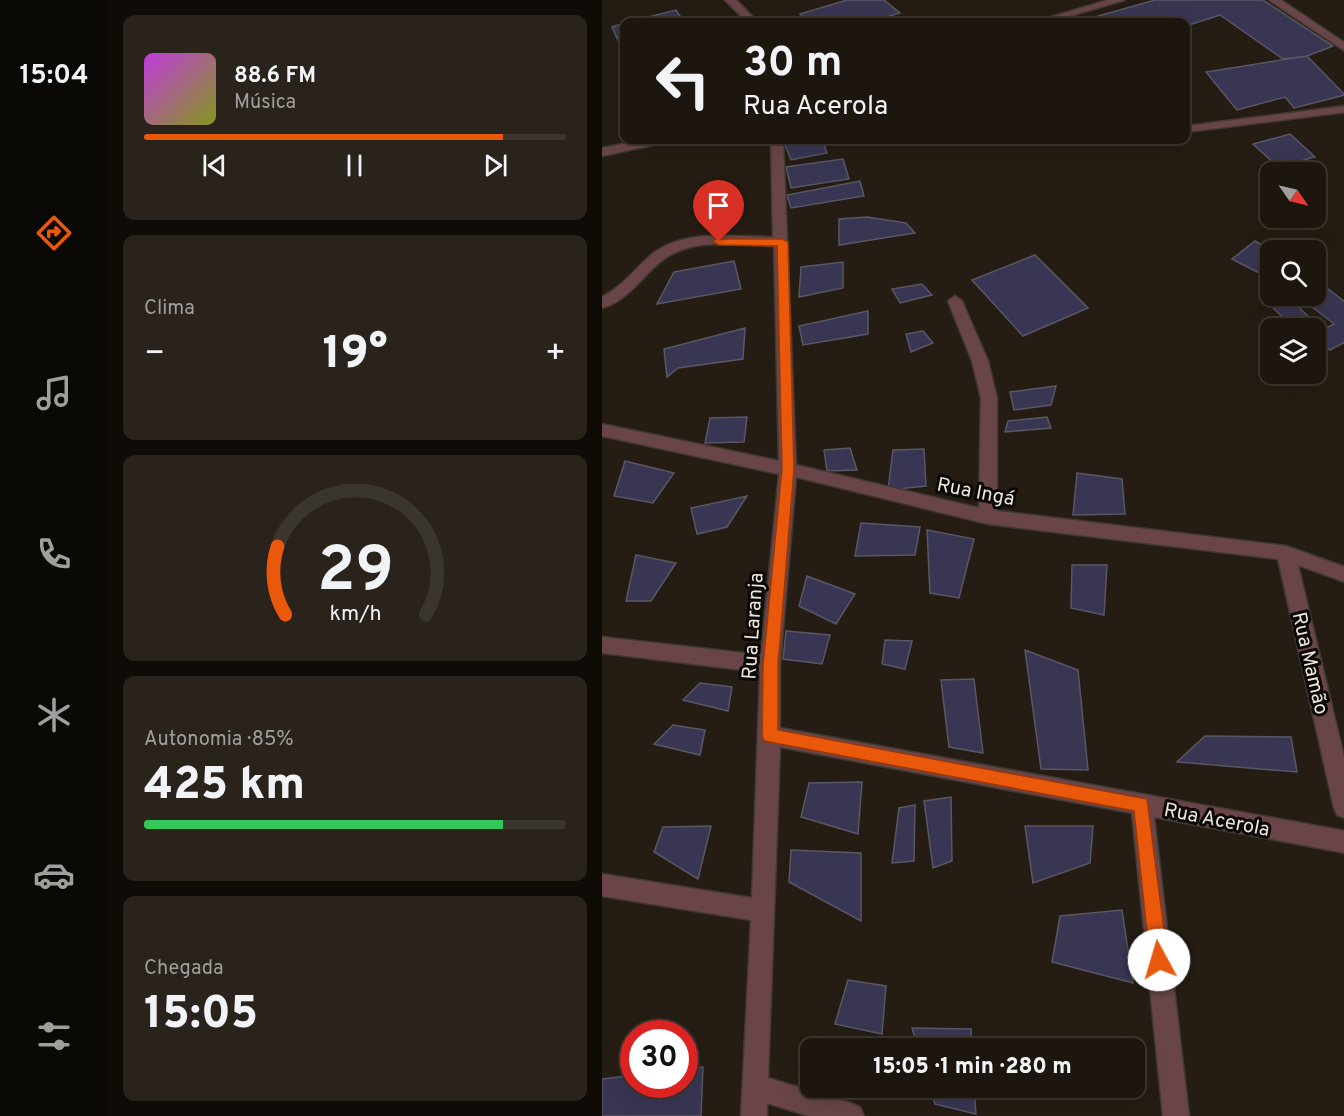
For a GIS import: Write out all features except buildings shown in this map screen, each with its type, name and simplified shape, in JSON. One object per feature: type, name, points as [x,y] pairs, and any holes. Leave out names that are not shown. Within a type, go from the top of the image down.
[{"type":"street","points":[[730,0],[749,18]]},
{"type":"street","points":[[1055,18],[1120,0]]},
{"type":"street","points":[[1274,0],[1344,48]]},
{"type":"street","points":[[602,152],[640,144]]},
{"type":"street","name":"Rua Laranja","points":[[754,1116],[770,736],[770,665],[788,469],[777,144]]},
{"type":"street","points":[[602,303],[619,294],[659,256],[675,246],[697,242],[782,242]]},
{"type":"street","points":[[955,301],[980,362],[989,398],[988,517]]},
{"type":"street","name":"Rua Ingá","points":[[602,430],[788,469],[988,517],[1286,553],[1344,575]]},
{"type":"street","name":"Rua Mamão","points":[[1286,553],[1344,808]]},
{"type":"street","points":[[602,645],[770,665]]},
{"type":"street","name":"Rua Acerola","points":[[770,736],[1344,842]]},
{"type":"street","points":[[1142,805],[1176,1116]]},
{"type":"street","points":[[602,885],[763,911]]},
{"type":"street","points":[[755,1087],[851,1116]]},
{"type":"lane","points":[[1190,128],[1344,109]]},
{"type":"route","points":[[719,242],[782,242],[788,469],[770,665],[770,736],[1142,805],[1159,960]]}]
